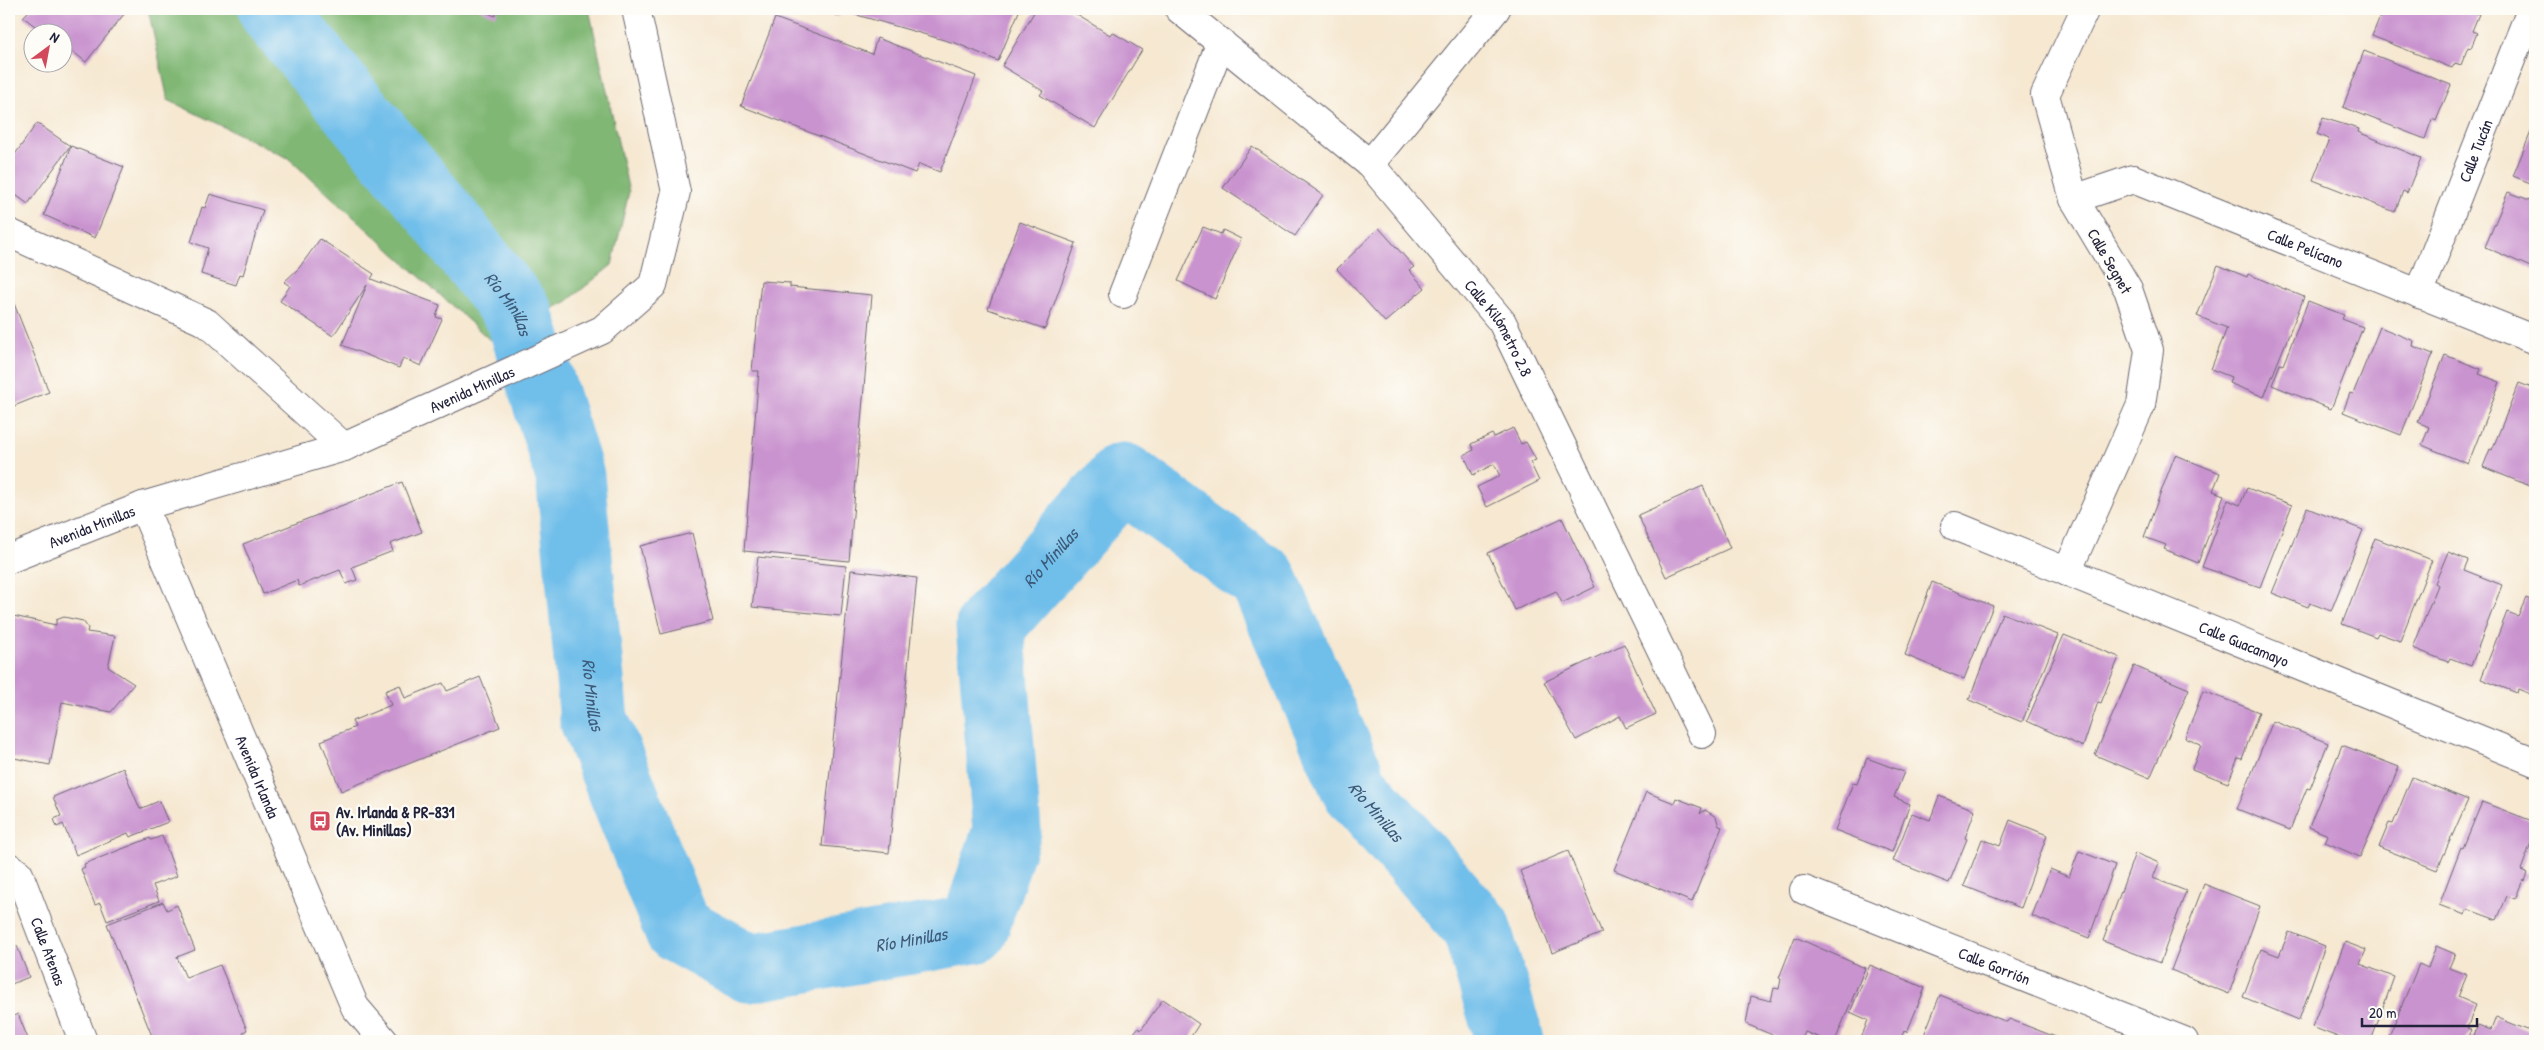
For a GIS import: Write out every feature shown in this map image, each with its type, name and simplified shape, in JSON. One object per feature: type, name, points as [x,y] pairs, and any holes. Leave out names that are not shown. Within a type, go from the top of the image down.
[{"type":"street","name":"Avenida Minillas","points":[[9,559],[143,506],[344,447],[602,330],[653,285],[676,192],[636,9]]},
{"type":"street","name":"Calle Kilómetro 2.8","points":[[1179,9],[1370,164],[1502,322],[1702,734]]},
{"type":"street","points":[[1370,164],[1496,9]]},
{"type":"street","name":"Calle Segnet","points":[[2067,572],[2141,405],[2149,350],[2128,289],[2074,199],[2045,95],[2085,9]]},
{"type":"street","name":"Calle Tucán","points":[[2419,294],[2532,9]]},
{"type":"street","points":[[1123,294],[1221,42]]},
{"type":"street","name":"Calle Pelícano","points":[[2074,199],[2133,178],[2535,340]]},
{"type":"street","points":[[9,233],[207,323],[344,447]]},
{"type":"street","name":"Avenida Irlanda","points":[[143,506],[354,1007],[384,1041]]},
{"type":"street","name":"Calle Guacamayo","points":[[1954,526],[2535,762]]},
{"type":"street","name":"Calle Atenas","points":[[9,867],[19,874],[83,1041]]},
{"type":"street","name":"Calle Gorrión","points":[[1804,890],[2184,1041]]},
{"type":"green space","points":[[148,9],[589,9],[629,192],[612,265],[566,302],[490,340],[288,158],[168,100]]},
{"type":"building","points":[[31,9],[128,9],[86,62],[72,51],[72,22],[30,22],[23,17]]},
{"type":"building","points":[[478,9],[498,9],[495,16]]},
{"type":"building","points":[[829,9],[1020,9],[998,61],[958,44],[843,11],[838,17]]},
{"type":"building","points":[[1036,9],[1067,9],[1110,35],[1112,32],[1142,50],[1095,128],[1040,95],[1043,91],[1002,66]]},
{"type":"building","points":[[2383,9],[2467,9],[2479,14],[2472,31],[2477,33],[2471,48],[2468,47],[2461,65],[2455,63],[2452,68],[2372,36]]},
{"type":"building","points":[[775,18],[872,54],[877,38],[976,76],[940,172],[919,164],[915,173],[741,106]]},
{"type":"building","points":[[2364,51],[2451,85],[2436,121],[2432,119],[2425,139],[2343,107]]},
{"type":"building","points":[[2323,118],[2359,129],[2358,132],[2421,158],[2407,193],[2403,191],[2395,212],[2313,180],[2329,139],[2317,134]]},
{"type":"building","points":[[9,121],[14,124],[9,135]]},
{"type":"building","points":[[2535,122],[2535,185],[2513,176]]},
{"type":"building","points":[[37,123],[70,146],[28,204],[9,190],[9,163]]},
{"type":"building","points":[[71,146],[124,167],[95,238],[44,215]]},
{"type":"building","points":[[1252,146],[1323,195],[1295,236],[1223,188]]},
{"type":"building","points":[[2508,192],[2535,202],[2535,269],[2485,247]]},
{"type":"building","points":[[210,194],[263,210],[243,275],[240,274],[236,285],[201,274],[208,248],[191,242],[202,207],[205,208]]},
{"type":"building","points":[[1020,222],[1076,243],[1045,329],[988,309]]},
{"type":"building","points":[[1203,227],[1221,234],[1223,230],[1241,239],[1215,299],[1178,281]]},
{"type":"building","points":[[1379,228],[1414,267],[1409,270],[1425,288],[1385,322],[1337,269]]},
{"type":"building","points":[[320,239],[374,274],[371,279],[440,305],[436,317],[442,319],[421,366],[403,358],[399,368],[342,345],[367,285],[333,336],[280,301],[290,286],[284,282],[299,268]]},
{"type":"building","points":[[2218,265],[2247,277],[2248,274],[2304,297],[2264,397],[2229,383],[2231,377],[2211,369],[2227,328],[2197,316]]},
{"type":"building","points":[[761,281],[790,283],[790,287],[872,295],[849,561],[744,551],[759,371],[752,371]]},
{"type":"building","points":[[9,291],[49,392],[9,408]]},
{"type":"building","points":[[2308,301],[2344,315],[2342,319],[2363,327],[2331,409],[2272,385],[2280,364],[2283,365]]},
{"type":"building","points":[[2380,327],[2414,341],[2413,346],[2433,354],[2401,435],[2343,412],[2350,393],[2353,394]]},
{"type":"building","points":[[2445,355],[2481,369],[2479,374],[2500,382],[2468,464],[2422,445],[2429,427],[2418,422]]},
{"type":"building","points":[[2519,383],[2535,389],[2535,488],[2483,467],[2490,449],[2492,450]]},
{"type":"building","points":[[1513,428],[1521,444],[1526,442],[1536,460],[1530,462],[1539,481],[1487,507],[1477,487],[1500,476],[1494,464],[1473,475],[1464,455],[1474,450],[1471,444],[1492,434],[1494,437]]},
{"type":"building","points":[[2175,455],[2220,473],[2213,491],[2224,495],[2198,563],[2164,549],[2166,545],[2144,537]]},
{"type":"building","points":[[402,482],[422,532],[390,544],[393,551],[352,567],[357,580],[346,584],[340,570],[299,586],[297,580],[263,594],[243,544]]},
{"type":"building","points":[[1703,486],[1730,548],[1666,577],[1638,515]]},
{"type":"building","points":[[2247,488],[2292,505],[2260,587],[2202,567],[2228,500],[2240,505]]},
{"type":"building","points":[[2307,508],[2363,530],[2331,611],[2310,603],[2308,607],[2272,593]]},
{"type":"building","points":[[1562,518],[1595,587],[1562,603],[1556,591],[1515,610],[1488,553]]},
{"type":"building","points":[[692,533],[713,621],[661,634],[640,546]]},
{"type":"building","points":[[2375,538],[2432,560],[2400,641],[2378,633],[2376,637],[2342,624]]},
{"type":"building","points":[[2448,552],[2468,560],[2464,570],[2502,585],[2471,666],[2450,658],[2448,662],[2413,648],[2438,585],[2435,583]]},
{"type":"building","points":[[758,557],[846,566],[841,616],[752,607]]},
{"type":"building","points":[[851,570],[917,578],[889,853],[822,846]]},
{"type":"building","points":[[1932,582],[1993,606],[1964,679],[1905,655]]},
{"type":"building","points":[[2526,598],[2535,602],[2535,696],[2518,689],[2517,693],[2481,679],[2507,612],[2518,616]]},
{"type":"building","points":[[2002,613],[2058,635],[2022,722],[1969,700]]},
{"type":"building","points":[[13,616],[56,625],[56,620],[64,617],[83,621],[88,628],[87,632],[115,636],[108,667],[134,684],[111,712],[62,702],[50,765],[9,757],[9,641]]},
{"type":"building","points":[[2064,635],[2119,657],[2101,703],[2098,702],[2083,747],[2027,721]]},
{"type":"building","points":[[1624,644],[1656,714],[1626,728],[1620,716],[1576,740],[1544,682]]},
{"type":"building","points":[[2134,666],[2189,689],[2150,778],[2095,755]]},
{"type":"building","points":[[480,677],[500,727],[341,791],[321,741],[355,727],[352,721],[391,705],[385,691],[400,685],[405,698],[443,683],[447,691]]},
{"type":"building","points":[[2203,691],[2259,712],[2242,759],[2238,758],[2228,783],[2192,769],[2201,745],[2185,738]]},
{"type":"building","points":[[2273,721],[2328,743],[2310,789],[2307,788],[2290,830],[2237,809]]},
{"type":"building","points":[[2342,745],[2399,767],[2360,857],[2325,842],[2328,835],[2309,827]]},
{"type":"building","points":[[1867,758],[1904,772],[1894,797],[1910,804],[1892,852],[1835,830],[1853,783],[1857,784]]},
{"type":"building","points":[[123,768],[140,809],[159,801],[168,822],[130,837],[128,833],[76,855],[63,824],[57,827],[54,819],[61,816],[53,797]]},
{"type":"building","points":[[2412,777],[2468,800],[2437,870],[2379,847],[2389,823],[2393,824]]},
{"type":"building","points":[[1646,792],[1674,803],[1676,798],[1702,808],[1700,814],[1705,810],[1716,817],[1719,826],[1722,827],[1692,902],[1614,870]]},
{"type":"building","points":[[1939,796],[1975,810],[1965,838],[1967,839],[1949,883],[1893,861],[1912,813],[1930,820]]},
{"type":"building","points":[[2482,802],[2535,822],[2535,832],[2521,870],[2528,873],[2525,881],[2523,880],[2515,899],[2507,896],[2497,920],[2467,909],[2465,915],[2439,905],[2461,847],[2463,848]]},
{"type":"building","points":[[2010,820],[2047,835],[2021,908],[1964,886],[1982,839],[2000,846]]},
{"type":"building","points":[[162,836],[177,876],[153,885],[159,901],[107,921],[100,903],[95,905],[81,869],[85,867],[84,864],[150,838],[151,840]]},
{"type":"building","points":[[1568,851],[1602,933],[1552,953],[1520,871]]},
{"type":"building","points":[[2079,851],[2115,865],[2089,938],[2032,916],[2050,869],[2069,877]]},
{"type":"building","points":[[2135,853],[2159,863],[2153,878],[2186,891],[2160,963],[2103,941]]},
{"type":"building","points":[[2204,884],[2260,906],[2229,994],[2171,970]]},
{"type":"building","points":[[163,902],[167,910],[177,905],[195,950],[177,957],[186,978],[220,965],[247,1030],[243,1032],[245,1039],[249,1037],[250,1041],[154,1041],[107,924]]},
{"type":"building","points":[[2289,932],[2325,946],[2299,1020],[2243,997],[2261,949],[2279,956]]},
{"type":"building","points":[[1795,937],[1865,968],[1835,1041],[1828,1041],[1805,1032],[1801,1041],[1787,1041],[1746,1024],[1751,996],[1771,1001],[1774,988],[1779,989],[1781,979],[1779,978]]},
{"type":"building","points":[[2345,942],[2366,950],[2360,964],[2394,977],[2371,1041],[2348,1041],[2312,1027]]},
{"type":"building","points":[[17,946],[29,977],[9,985],[9,949]]},
{"type":"building","points":[[2436,946],[2455,954],[2449,968],[2467,975],[2458,997],[2476,1005],[2467,1028],[2471,1030],[2466,1041],[2387,1041],[2419,964],[2428,968]]},
{"type":"building","points":[[1870,965],[1925,988],[1907,1032],[1904,1031],[1900,1041],[1860,1041],[1868,1020],[1850,1012]]},
{"type":"building","points":[[1940,995],[2007,1022],[2009,1019],[2066,1041],[1917,1041],[1919,1039],[1922,1040]]},
{"type":"building","points":[[1163,999],[1199,1024],[1188,1041],[1127,1041],[1138,1028],[1141,1030]]},
{"type":"building","points":[[18,1014],[29,1041],[9,1041],[9,1018]]},
{"type":"building","points":[[2496,1017],[2532,1032],[2529,1041],[2468,1041],[2470,1037],[2473,1038],[2478,1025],[2491,1030]]},
{"type":"waterway","name":"Río Minillas","points":[[273,9],[435,207],[519,314],[570,476],[594,720],[678,929],[749,968],[974,929],[1007,831],[990,626],[1123,477],[1263,579],[1355,788],[1476,927],[1510,1041]]},
{"type":"place","name":"Av. Irlanda & PR-831 (Av. Minillas)","points":[[320,821]]}]
